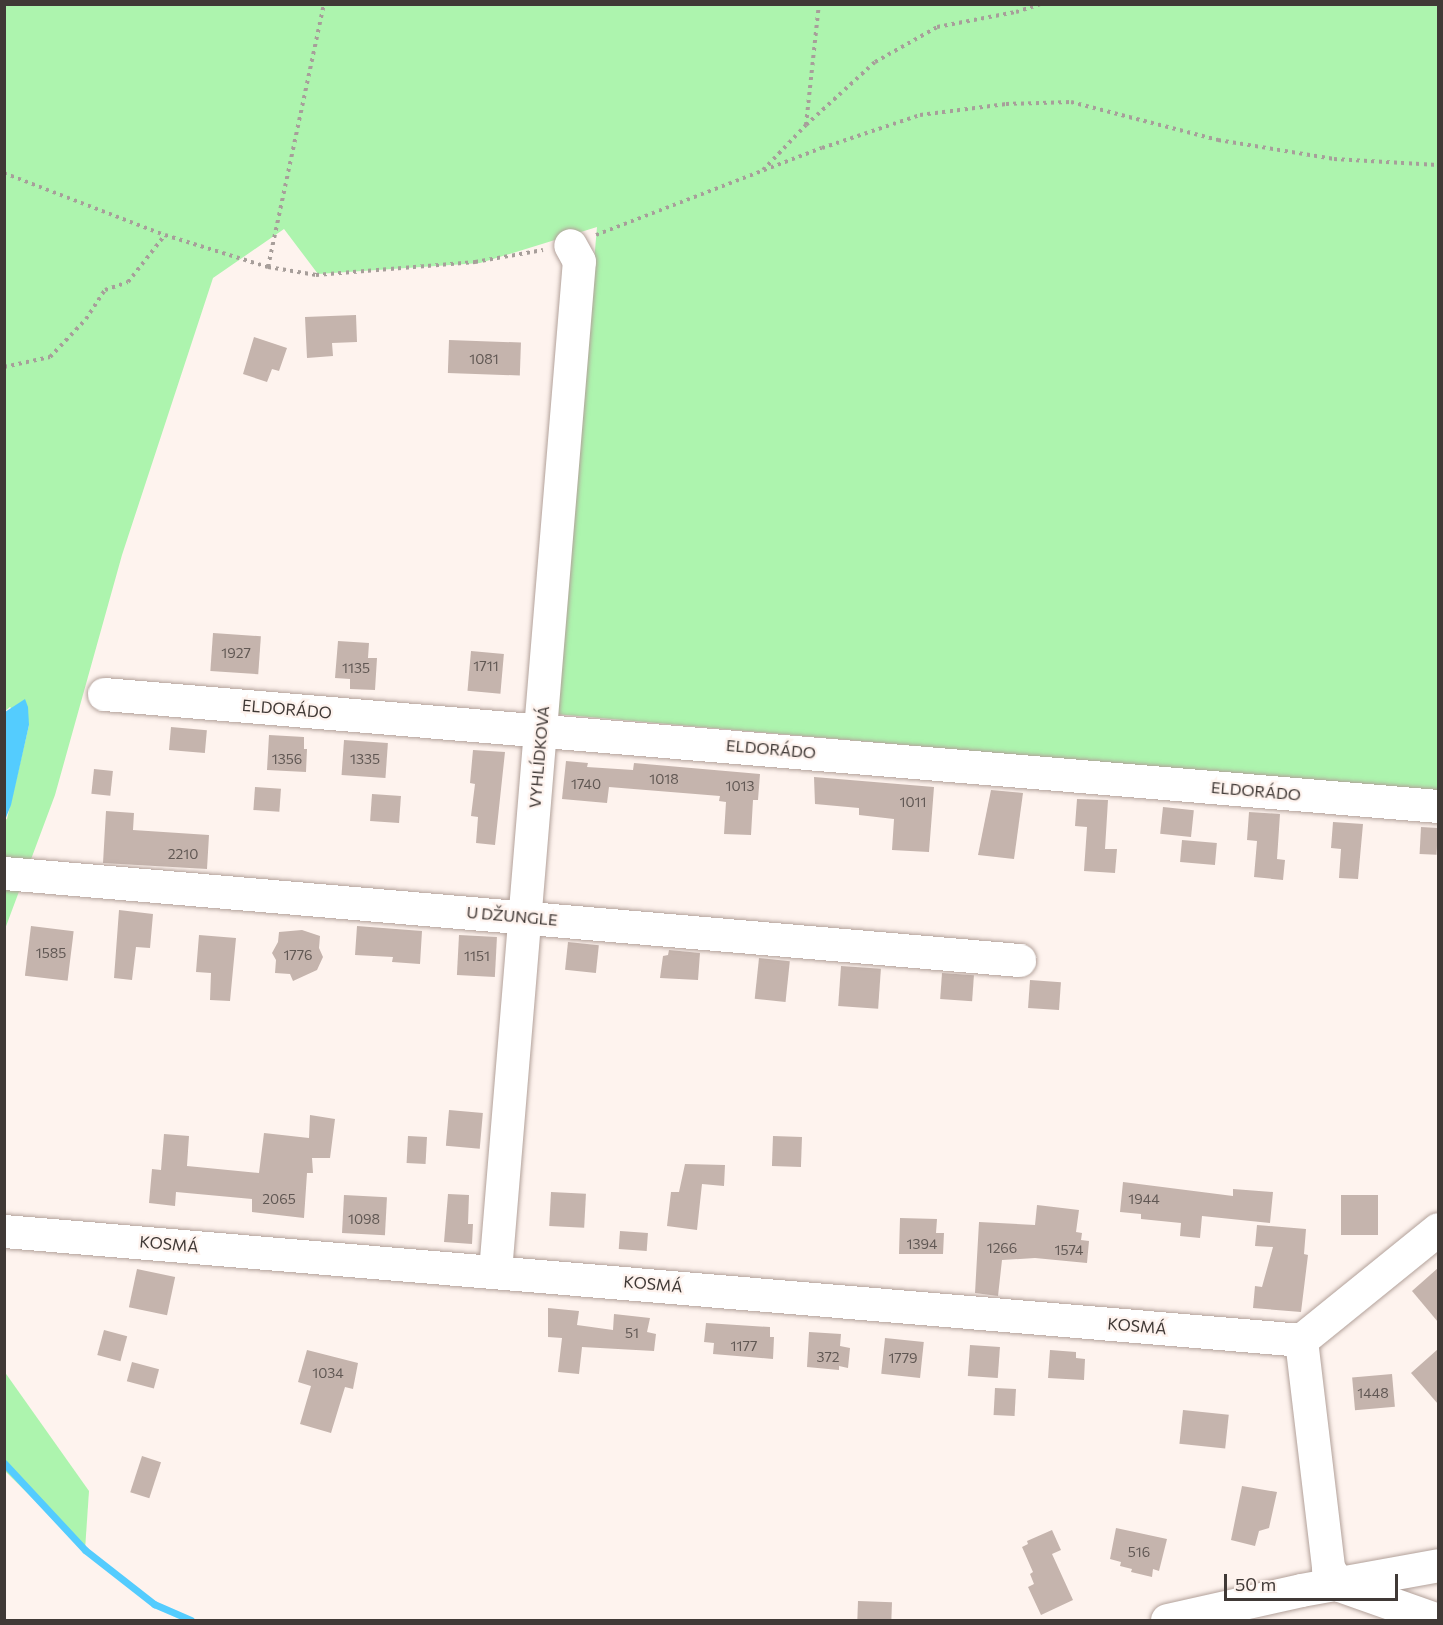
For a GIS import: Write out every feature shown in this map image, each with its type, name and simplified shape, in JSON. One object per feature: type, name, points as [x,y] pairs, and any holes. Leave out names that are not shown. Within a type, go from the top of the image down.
[{"type":"street","name":"VYHLÍDKOVÁ","points":[[495,1270],[579,261],[570,246]]},
{"type":"street","name":"ELDORÁDO","points":[[104,694],[1438,806]]},
{"type":"street","name":"U DŽUNGLE","points":[[4,873],[1019,960]]},
{"type":"street","points":[[1438,1229],[1301,1340],[1328,1568],[1339,1585],[1438,1620]]},
{"type":"street","name":"KOSMÁ","points":[[4,1231],[495,1270],[1301,1340]]},
{"type":"street","points":[[1167,1620],[1301,1590],[1339,1585],[1438,1565]]},
{"type":"path","points":[[268,267],[324,4]]},
{"type":"path","points":[[806,125],[819,4]]},
{"type":"path","points":[[760,173],[806,125],[875,62],[937,27],[1016,12],[1040,4]]},
{"type":"path","points":[[4,173],[165,235],[268,267],[316,275],[475,262],[570,246],[822,148],[920,115],[1006,104],[1071,102],[1218,140],[1334,159],[1438,165]]},
{"type":"path","points":[[4,367],[50,357],[86,319],[105,290],[128,282],[165,235]]},
{"type":"green space","points":[[5,5],[1438,5],[1438,792],[555,714],[597,227],[480,263],[318,274],[284,229],[213,278],[122,555],[55,795],[5,929],[5,820],[29,725],[10,707],[4,712]]},
{"type":"green space","points":[[4,1371],[89,1491],[85,1550],[5,1471]]},
{"type":"water","points":[[25,699],[29,725],[11,805],[5,820],[5,712]]},
{"type":"building","points":[[356,315],[357,342],[332,343],[333,356],[307,358],[305,317]]},
{"type":"building","points":[[254,337],[287,348],[279,371],[272,369],[267,382],[243,374]]},
{"type":"building","points":[[449,340],[521,343],[520,375],[448,373]]},
{"type":"building","points":[[213,633],[261,636],[258,674],[210,671]]},
{"type":"building","points":[[338,641],[369,643],[368,658],[377,658],[375,690],[350,689],[350,679],[335,678]]},
{"type":"building","points":[[471,651],[504,654],[500,694],[468,691]]},
{"type":"building","points":[[171,727],[207,730],[205,753],[169,750]]},
{"type":"building","points":[[269,735],[304,737],[304,749],[307,749],[306,772],[267,770]]},
{"type":"building","points":[[344,740],[388,743],[385,778],[342,775]]},
{"type":"building","points":[[473,750],[505,752],[495,845],[476,843],[478,817],[471,816],[475,784],[470,783]]},
{"type":"building","points":[[566,761],[588,763],[587,767],[633,770],[634,763],[760,774],[758,800],[753,800],[751,835],[724,834],[726,802],[719,801],[720,796],[609,787],[607,803],[562,799]]},
{"type":"building","points":[[94,769],[113,771],[110,796],[91,794]]},
{"type":"building","points":[[814,777],[934,787],[929,852],[892,850],[894,819],[859,815],[859,808],[815,804]]},
{"type":"building","points":[[255,787],[281,789],[279,812],[253,810]]},
{"type":"building","points":[[991,790],[1023,793],[1014,859],[978,855]]},
{"type":"building","points":[[372,794],[401,796],[399,823],[370,821]]},
{"type":"building","points":[[1077,799],[1108,800],[1105,849],[1117,849],[1115,873],[1084,871],[1087,827],[1075,826]]},
{"type":"building","points":[[1163,807],[1194,810],[1191,837],[1160,834]]},
{"type":"building","points":[[106,811],[134,813],[133,830],[209,835],[207,869],[103,863]]},
{"type":"building","points":[[1249,812],[1280,814],[1277,859],[1285,860],[1283,880],[1254,877],[1257,841],[1247,840]]},
{"type":"building","points":[[1333,822],[1363,824],[1358,879],[1339,878],[1341,849],[1331,848]]},
{"type":"building","points":[[1421,827],[1438,828],[1437,855],[1420,854]]},
{"type":"building","points":[[1182,840],[1217,843],[1215,865],[1180,862]]},
{"type":"building","points":[[119,910],[153,914],[150,948],[136,947],[132,980],[114,978]]},
{"type":"building","points":[[31,926],[74,931],[68,981],[25,976]]},
{"type":"building","points":[[357,926],[422,931],[420,964],[392,962],[393,957],[355,955]]},
{"type":"building","points":[[302,930],[320,936],[319,948],[323,957],[317,970],[293,981],[290,974],[275,973],[276,960],[272,953],[278,942],[279,932]]},
{"type":"building","points":[[199,935],[236,938],[230,1001],[210,1000],[211,973],[196,972]]},
{"type":"building","points":[[459,935],[497,937],[495,977],[457,975]]},
{"type":"building","points":[[568,942],[599,945],[596,973],[565,970]]},
{"type":"building","points":[[669,950],[700,953],[698,980],[660,978],[663,956],[668,955]]},
{"type":"building","points":[[759,958],[790,961],[786,1002],[755,999]]},
{"type":"building","points":[[841,966],[881,969],[878,1009],[838,1006]]},
{"type":"building","points":[[942,973],[974,975],[972,1001],[940,999]]},
{"type":"building","points":[[1030,980],[1061,982],[1059,1010],[1028,1008]]},
{"type":"building","points":[[449,1110],[483,1113],[480,1149],[446,1146]]},
{"type":"building","points":[[310,1115],[335,1119],[330,1158],[312,1158],[313,1173],[307,1173],[304,1218],[252,1212],[252,1199],[176,1192],[175,1206],[149,1203],[152,1169],[161,1170],[164,1134],[189,1136],[187,1166],[259,1173],[264,1133],[309,1138]]},
{"type":"building","points":[[408,1136],[427,1137],[426,1164],[407,1163]]},
{"type":"building","points":[[773,1136],[802,1137],[801,1167],[772,1166]]},
{"type":"building","points":[[685,1164],[725,1165],[724,1186],[702,1184],[697,1230],[667,1226],[671,1192],[679,1192]]},
{"type":"building","points":[[1123,1182],[1233,1196],[1233,1189],[1273,1192],[1270,1223],[1202,1216],[1200,1238],[1180,1236],[1181,1223],[1141,1219],[1141,1214],[1120,1212]]},
{"type":"building","points":[[551,1192],[586,1194],[584,1228],[549,1226]]},
{"type":"building","points":[[448,1194],[469,1195],[468,1224],[473,1224],[472,1244],[444,1242]]},
{"type":"building","points":[[344,1195],[387,1197],[385,1235],[342,1233]]},
{"type":"building","points":[[1341,1195],[1378,1195],[1378,1235],[1341,1235]]},
{"type":"building","points":[[1037,1205],[1079,1210],[1076,1232],[1082,1233],[1081,1240],[1089,1241],[1087,1263],[1035,1258],[1002,1260],[998,1296],[975,1293],[979,1222],[1035,1225]]},
{"type":"building","points":[[900,1218],[937,1219],[936,1233],[944,1233],[943,1254],[899,1254]]},
{"type":"building","points":[[1257,1225],[1306,1229],[1304,1254],[1308,1255],[1301,1312],[1253,1308],[1255,1286],[1262,1287],[1273,1247],[1255,1246]]},
{"type":"building","points":[[620,1231],[648,1233],[647,1251],[619,1249]]},
{"type":"building","points":[[1438,1268],[1438,1322],[1412,1291]]},
{"type":"building","points":[[137,1269],[175,1277],[167,1315],[129,1307]]},
{"type":"building","points":[[548,1308],[579,1311],[577,1325],[613,1330],[614,1314],[650,1318],[647,1332],[656,1334],[654,1351],[582,1347],[579,1374],[558,1372],[562,1338],[548,1337]]},
{"type":"building","points":[[706,1323],[770,1327],[770,1337],[774,1337],[773,1359],[713,1354],[714,1343],[704,1342]]},
{"type":"building","points":[[104,1330],[127,1336],[120,1361],[97,1355]]},
{"type":"building","points":[[809,1332],[841,1334],[840,1346],[850,1348],[848,1368],[839,1366],[839,1370],[807,1367]]},
{"type":"building","points":[[885,1338],[924,1342],[920,1378],[881,1374]]},
{"type":"building","points":[[970,1345],[1000,1347],[998,1378],[968,1376]]},
{"type":"building","points":[[1438,1349],[1438,1404],[1411,1373]]},
{"type":"building","points":[[307,1350],[358,1363],[353,1389],[345,1387],[331,1433],[300,1424],[311,1386],[298,1382]]},
{"type":"building","points":[[1050,1350],[1076,1352],[1076,1358],[1085,1359],[1084,1380],[1048,1378]]},
{"type":"building","points":[[132,1362],[159,1369],[154,1389],[127,1381]]},
{"type":"building","points":[[1392,1374],[1395,1407],[1355,1410],[1352,1377]]},
{"type":"building","points":[[995,1388],[1016,1389],[1015,1416],[994,1415]]},
{"type":"building","points":[[1183,1410],[1229,1415],[1225,1449],[1179,1444]]},
{"type":"building","points":[[142,1456],[161,1462],[149,1498],[130,1492]]},
{"type":"building","points":[[1242,1486],[1277,1492],[1269,1528],[1259,1531],[1255,1546],[1231,1540]]},
{"type":"building","points":[[1116,1528],[1167,1539],[1159,1571],[1153,1569],[1152,1577],[1131,1572],[1132,1569],[1120,1566],[1121,1562],[1110,1559]]},
{"type":"building","points":[[1052,1530],[1061,1550],[1052,1554],[1073,1600],[1041,1615],[1028,1587],[1034,1584],[1030,1574],[1033,1572],[1022,1547],[1028,1544],[1027,1541]]},
{"type":"building","points":[[858,1601],[892,1602],[891,1620],[857,1620]]},
{"type":"waterway","points":[[4,1463],[85,1550],[154,1604],[191,1620]]}]
